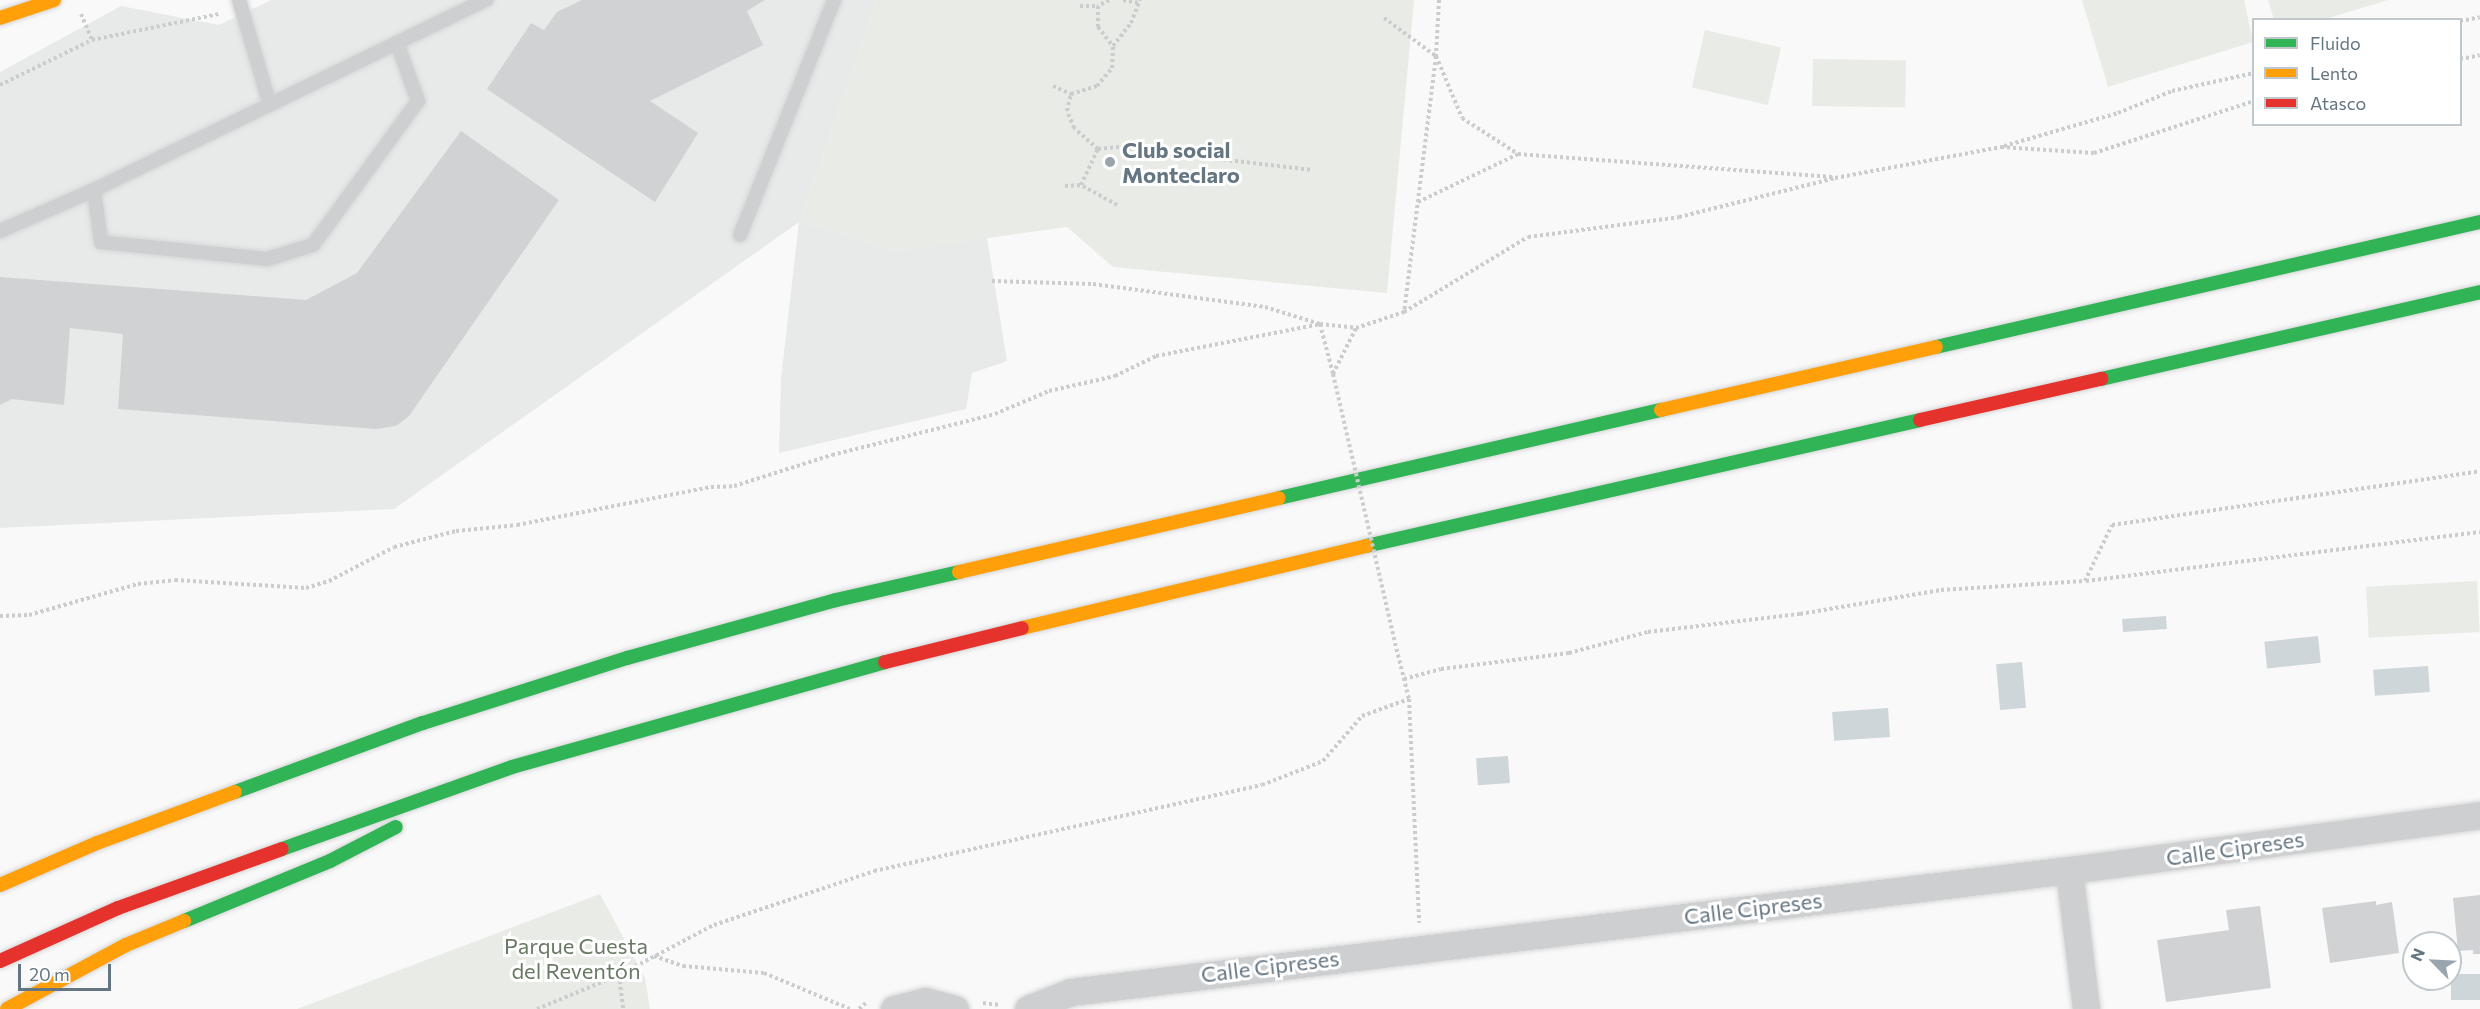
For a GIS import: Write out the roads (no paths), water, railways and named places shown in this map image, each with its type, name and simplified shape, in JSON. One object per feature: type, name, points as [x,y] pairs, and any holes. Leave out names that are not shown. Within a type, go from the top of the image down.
[{"type":"main road","points":[[16,11],[29,0]]},
{"type":"main road","points":[[0,18],[54,0]]},
{"type":"main road","points":[[0,876],[62,857],[423,723],[627,658],[836,600],[2480,222]]},
{"type":"main road","points":[[0,961],[118,908],[512,767],[846,672],[1200,584],[2480,292]]},
{"type":"main road","points":[[7,1009],[126,945],[330,861],[512,767]]},
{"type":"main road","points":[[0,885],[62,857]]},
{"type":"street","name":"Calle Cipreses","points":[[1028,1009],[1071,992],[1419,947],[2069,870],[2480,815]]},
{"type":"street","points":[[2069,870],[2086,1009]]},
{"type":"street","points":[[894,1009],[925,1001],[955,1009]]},
{"type":"lane","points":[[0,231],[94,190],[486,0]]},
{"type":"lane","points":[[740,235],[834,0]]},
{"type":"lane","points":[[241,5],[270,105]]},
{"type":"lane","points":[[94,190],[102,242],[267,259],[313,245],[418,101],[397,44]]},
{"type":"place","name":"Club social Monteclaro","points":[[1110,162]]},
{"type":"park label","name":"Parque Cuesta del Reventón","points":[[576,958]]}]
